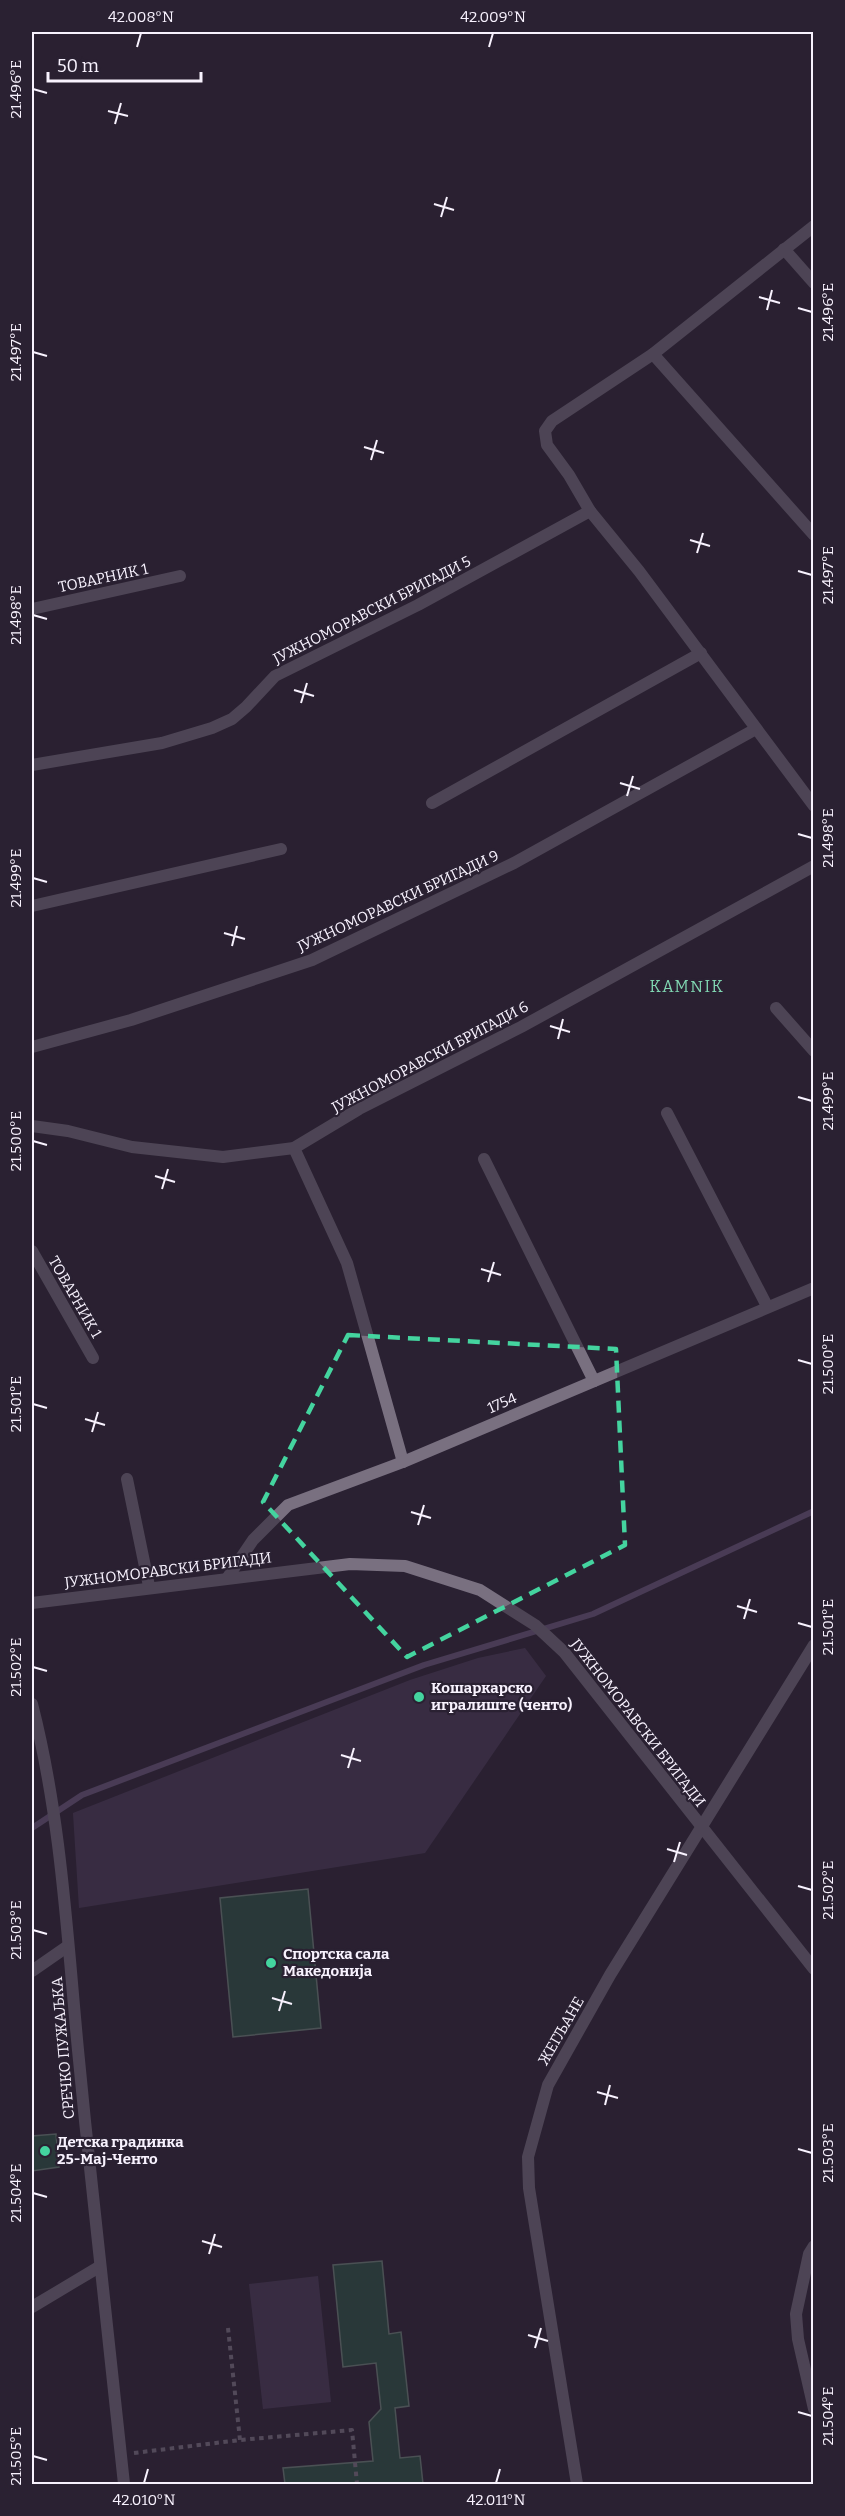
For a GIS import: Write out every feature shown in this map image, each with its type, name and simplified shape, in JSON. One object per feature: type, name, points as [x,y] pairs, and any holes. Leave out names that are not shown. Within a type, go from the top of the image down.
[{"type":"street","points":[[813,226],[653,354],[552,421],[545,431],[547,445],[569,475],[590,511],[701,653],[754,730],[813,806]]},
{"type":"street","points":[[784,249],[813,283]]},
{"type":"street","points":[[653,354],[813,535]]},
{"type":"street","name":"ЈУЖНОМОРАВСКИ БРИГАДИ 5","points":[[32,765],[162,743],[212,728],[232,719],[275,676],[418,605],[590,511]]},
{"type":"street","name":"ТОВАРНИК 1","points":[[32,609],[180,576]]},
{"type":"street","points":[[432,803],[701,653]]},
{"type":"street","name":"ЈУЖНОМОРАВСКИ БРИГАДИ 9","points":[[32,1047],[131,1020],[312,960],[514,862],[754,730]]},
{"type":"street","points":[[32,906],[281,849]]},
{"type":"street","name":"ЈУЖНОМОРАВСКИ БРИГАДИ 6","points":[[32,1126],[68,1131],[132,1147],[222,1158],[294,1148],[359,1109],[521,1027],[813,866]]},
{"type":"street","points":[[776,1008],[813,1051]]},
{"type":"street","points":[[667,1113],[767,1306]]},
{"type":"street","points":[[294,1148],[347,1263],[403,1462]]},
{"type":"street","points":[[484,1159],[594,1381]]},
{"type":"street","name":"ТОВАРНИК 1","points":[[32,1251],[93,1358]]},
{"type":"street","name":"1754","points":[[228,1577],[254,1540],[288,1505],[403,1462],[813,1288]]},
{"type":"street","points":[[127,1479],[149,1586]]},
{"type":"street","name":"ЈУЖНОМОРАВСКИ БРИГАДИ","points":[[32,1603],[149,1586],[350,1564],[405,1566],[480,1590],[535,1625],[564,1652],[813,1969]]},
{"type":"street","name":"ЖЕГЉАНЕ","points":[[577,2484],[529,2188],[528,2157],[548,2085],[700,1826],[813,1645]]},
{"type":"street","name":"СРЕЧКО ПУЖАЉКА","points":[[32,1704],[44,1751],[56,1827],[99,2267],[124,2484]]},
{"type":"street","points":[[32,1971],[68,1946]]},
{"type":"street","points":[[813,2246],[808,2254],[796,2314],[800,2349],[813,2409]]},
{"type":"street","points":[[32,2307],[99,2267]]},
{"type":"path","points":[[228,2328],[240,2440]]},
{"type":"path","points":[[121,2455],[240,2440],[352,2430],[357,2484]]},
{"type":"highlighted area","points":[[348,1335],[616,1349],[625,1545],[407,1657],[263,1502]]},
{"type":"shaded area","points":[[525,1648],[546,1676],[425,1853],[79,1908],[73,1813],[410,1680],[478,1658]]},
{"type":"shaded area","points":[[318,2276],[331,2402],[263,2409],[249,2284]]},
{"type":"building","name":"Спортска сала Македонија","points":[[308,1889],[321,2028],[233,2037],[220,1898]]},
{"type":"building","name":"Детска градинка 25-Мај-Ченто","points":[[56,2134],[59,2167],[32,2171],[32,2136]]},
{"type":"building","points":[[382,2261],[389,2334],[401,2332],[409,2406],[395,2408],[400,2458],[420,2456],[423,2484],[285,2484],[283,2468],[373,2461],[369,2422],[381,2409],[376,2363],[343,2367],[333,2265]]},
{"type":"waterway","points":[[32,1828],[82,1795],[424,1665],[593,1614],[814,1511]]},
{"type":"place","name":"Кошаркарско игралиште (ченто)","points":[[419,1697]]},
{"type":"place","name":"Спортска сала Македонија","points":[[271,1963]]},
{"type":"place","name":"Детска градинка 25-Мај-Ченто","points":[[45,2151]]},
{"type":"district","name":"KAMNIK","points":[[687,986]]}]
